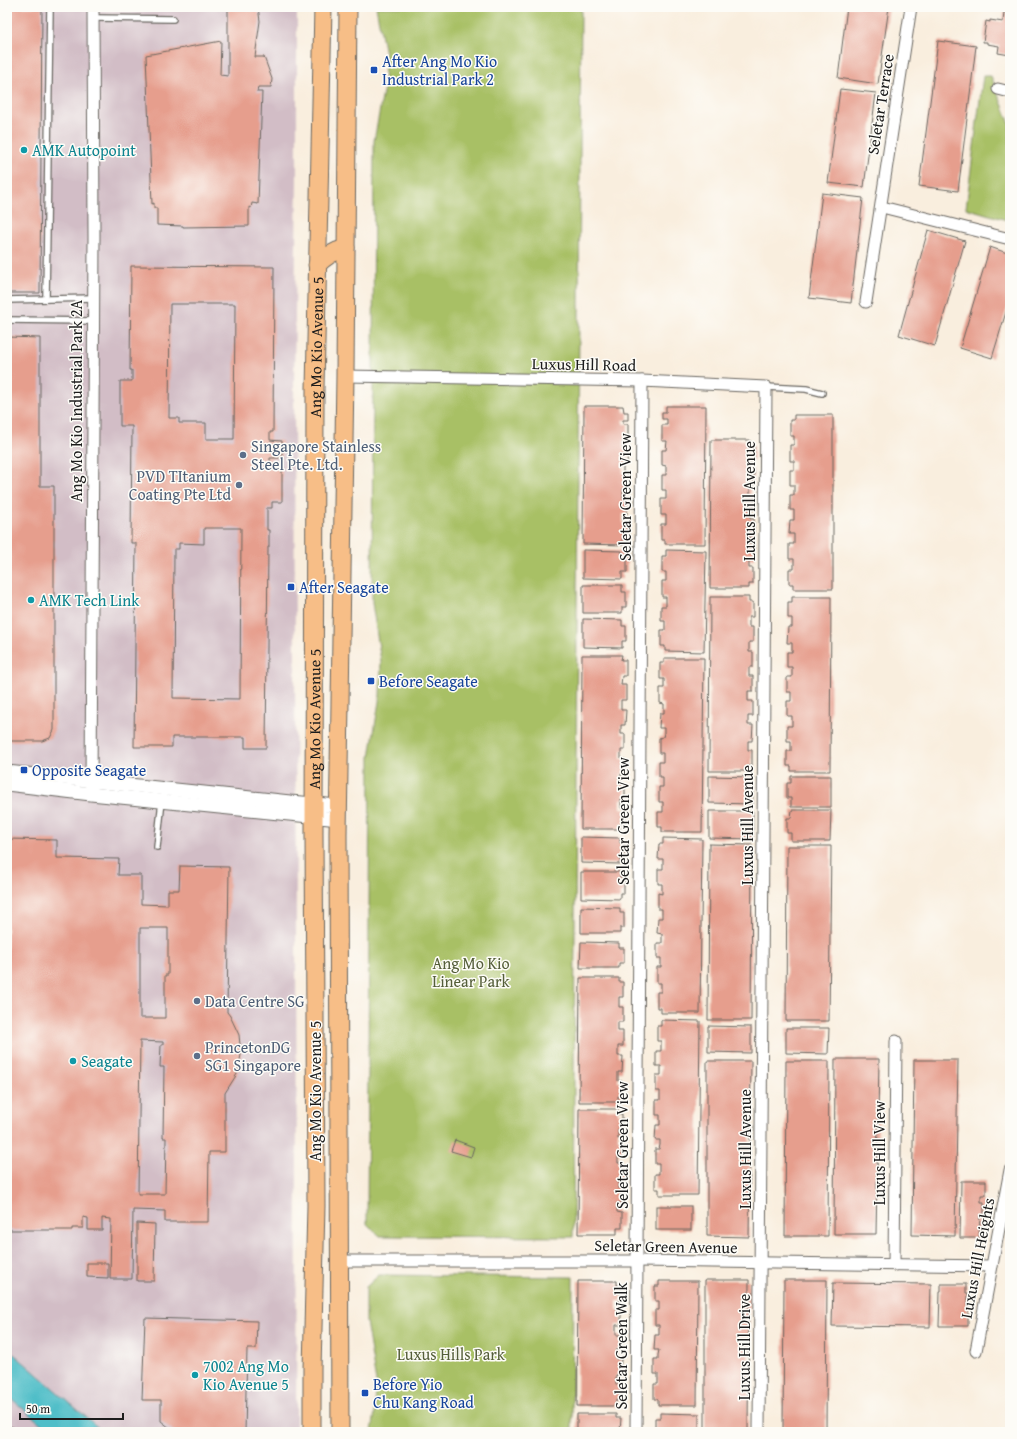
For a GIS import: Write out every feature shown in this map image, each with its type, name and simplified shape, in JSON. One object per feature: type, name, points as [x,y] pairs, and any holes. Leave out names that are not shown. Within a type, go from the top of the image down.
[{"type":"main road","name":"Ang Mo Kio Avenue 5","points":[[312,1432],[316,1206],[314,810],[315,389],[323,7]]},
{"type":"main road","name":"Ang Mo Kio Avenue 5","points":[[340,1432],[339,813],[348,7]]},
{"type":"main road","points":[[317,265],[325,257],[346,248]]},
{"type":"street","name":"Seletar Terrace","points":[[866,302],[882,207],[911,7]]},
{"type":"street","name":"Ang Mo Kio Industrial Park 2A","points":[[91,788],[93,12]]},
{"type":"street","points":[[998,89],[1010,92]]},
{"type":"street","points":[[882,207],[1010,239]]},
{"type":"street","name":"Luxus Hill Road","points":[[345,376],[642,381],[766,387]]},
{"type":"street","name":"Seletar Green View","points":[[637,1261],[642,381]]},
{"type":"street","name":"Luxus Hill Avenue","points":[[760,1263],[766,387]]},
{"type":"street","points":[[7,772],[91,788]]},
{"type":"street","points":[[7,784],[91,788],[339,813]]},
{"type":"street","name":"Luxus Hill View","points":[[894,1265],[896,1041]]},
{"type":"street","name":"Luxus Hill Heights","points":[[976,1351],[1010,1170]]},
{"type":"street","name":"Seletar Green Avenue","points":[[340,1261],[637,1261],[992,1266]]},
{"type":"street","name":"Seletar Green Walk","points":[[636,1432],[637,1261]]},
{"type":"street","name":"Luxus Hill Drive","points":[[759,1432],[760,1263]]},
{"type":"lane","points":[[46,299],[50,7]]},
{"type":"lane","points":[[93,12],[173,20]]},
{"type":"lane","points":[[7,300],[93,298]]},
{"type":"lane","points":[[7,320],[93,321]]},
{"type":"lane","name":"Luxus Hill Road","points":[[766,387],[806,389],[822,393]]},
{"type":"lane","points":[[157,847],[162,795]]},
{"type":"lane","points":[[7,1429],[18,1432]]},
{"type":"shaded area","points":[[7,7],[297,7],[297,181],[294,381],[297,1206],[296,1432],[7,1432]]},
{"type":"green space","name":"Ang Mo Kio Linear Park","points":[[376,7],[581,7],[573,1237],[380,1236],[367,1224],[370,757],[380,695],[381,661],[372,603],[374,141],[384,87],[385,54]]},
{"type":"green space","points":[[983,76],[991,76],[1010,124],[1010,221],[966,208]]},
{"type":"green space","name":"Luxus Hills Park","points":[[379,1275],[573,1277],[572,1432],[372,1432],[375,1412],[376,1382],[366,1322],[366,1287]]},
{"type":"water","points":[[7,1348],[103,1432],[51,1432],[7,1395]]},
{"type":"building","name":"AMK Autopoint","points":[[7,7],[42,7],[40,293],[7,293]]},
{"type":"building","points":[[228,7],[258,7],[260,21],[255,57],[264,57],[272,79],[271,87],[258,87],[257,92],[262,92],[258,204],[252,203],[251,208],[249,207],[249,226],[183,227],[157,225],[157,208],[154,208],[154,203],[152,204],[146,55],[221,41],[220,75],[228,76]]},
{"type":"building","points":[[847,7],[889,7],[878,84],[838,78]]},
{"type":"building","points":[[1004,12],[1010,13],[1010,55],[998,53],[999,46],[983,42],[986,21],[990,22],[990,20],[1003,22]]},
{"type":"building","points":[[938,41],[976,46],[958,191],[919,186]]},
{"type":"building","points":[[840,89],[876,93],[864,187],[828,183]]},
{"type":"building","points":[[822,193],[863,198],[851,303],[809,298]]},
{"type":"building","points":[[928,230],[965,241],[935,346],[899,335]]},
{"type":"building","points":[[990,247],[1010,254],[1010,299],[992,358],[960,348]]},
{"type":"building","points":[[131,266],[274,267],[273,432],[270,432],[270,440],[282,441],[282,458],[270,458],[270,469],[282,469],[282,502],[272,502],[272,508],[267,508],[269,547],[266,748],[245,748],[245,737],[172,737],[172,747],[134,747],[136,543],[131,543],[132,426],[120,426],[120,381],[132,381],[132,370],[130,370]],"holes":[[[170,304],[235,304],[234,439],[206,439],[206,423],[179,423],[179,418],[169,418]],[[204,528],[241,528],[240,699],[173,698],[174,549],[179,549],[179,543],[204,544]]]},
{"type":"building","name":"AMK Tech Link","points":[[7,337],[40,338],[40,486],[54,486],[54,730],[50,738],[42,741],[7,741]]},
{"type":"building","points":[[584,406],[623,406],[624,412],[628,412],[628,420],[623,420],[623,424],[628,424],[628,440],[623,440],[623,449],[628,449],[627,464],[623,464],[623,473],[627,473],[627,489],[623,489],[623,498],[627,498],[627,514],[623,514],[623,523],[627,523],[627,539],[622,539],[623,545],[583,544]]},
{"type":"building","points":[[666,406],[706,406],[705,544],[665,544],[665,540],[661,540],[661,524],[666,524],[666,515],[661,515],[661,499],[666,499],[666,490],[662,490],[662,475],[666,475],[666,466],[662,465],[662,450],[666,450],[667,441],[662,441],[662,425],[667,425],[667,419],[662,419],[662,412],[666,412]]},
{"type":"building","points":[[794,415],[833,415],[833,589],[793,589],[793,584],[789,584],[789,569],[794,569],[794,559],[789,559],[789,544],[794,544],[794,534],[789,534],[790,520],[794,520],[794,510],[790,510],[790,495],[794,495],[794,485],[790,485],[790,470],[794,470],[794,461],[790,461],[790,445],[794,445],[794,436],[790,436],[790,420],[794,420]]},
{"type":"building","points":[[711,440],[750,440],[750,445],[754,445],[754,460],[750,460],[750,470],[754,470],[754,485],[750,485],[750,495],[754,495],[754,510],[750,510],[750,519],[754,519],[754,534],[750,534],[749,544],[754,544],[754,559],[749,559],[749,568],[753,568],[753,584],[749,584],[749,588],[710,588]]},
{"type":"building","points":[[583,550],[622,551],[622,556],[627,557],[627,572],[622,572],[622,579],[583,578]]},
{"type":"building","points":[[666,550],[706,551],[704,652],[665,651],[665,646],[661,646],[661,630],[665,630],[665,621],[661,621],[661,606],[666,606],[666,597],[662,597],[662,581],[666,581],[666,572],[662,572],[662,556],[666,556]]},
{"type":"building","points":[[583,585],[622,585],[622,592],[626,592],[626,607],[622,607],[622,613],[583,613]]},
{"type":"building","points":[[710,597],[749,597],[749,602],[753,602],[753,617],[749,617],[749,627],[753,627],[753,642],[749,642],[749,652],[753,652],[753,667],[749,667],[749,676],[753,676],[753,691],[748,691],[748,701],[753,701],[753,716],[748,716],[748,725],[753,725],[752,741],[748,741],[748,750],[752,750],[752,766],[748,766],[748,771],[709,771]]},
{"type":"building","points":[[792,597],[831,597],[830,771],[791,771],[791,766],[787,766],[787,751],[791,751],[791,741],[787,741],[787,726],[792,726],[792,716],[787,716],[787,701],[791,701],[791,692],[787,692],[787,677],[792,677],[792,667],[787,667],[787,652],[792,652],[792,643],[787,643],[788,627],[792,627],[792,618],[788,618],[788,602],[792,602]]},
{"type":"building","points":[[583,619],[622,620],[622,626],[626,626],[626,641],[622,641],[622,648],[583,647]]},
{"type":"building","points":[[582,655],[622,655],[621,660],[626,660],[626,676],[622,676],[621,685],[626,685],[626,700],[621,700],[621,710],[626,710],[625,725],[621,725],[621,734],[625,734],[625,750],[621,750],[621,759],[625,759],[625,774],[621,774],[621,784],[625,784],[625,799],[621,799],[621,808],[625,809],[625,824],[620,824],[620,829],[581,829]]},
{"type":"building","points":[[664,658],[704,658],[702,832],[662,832],[662,827],[658,827],[658,812],[663,812],[663,802],[659,802],[659,787],[663,787],[663,777],[659,777],[659,762],[663,762],[663,753],[659,753],[659,738],[663,737],[664,728],[659,728],[660,713],[664,713],[664,704],[660,703],[660,688],[664,688],[664,679],[660,679],[660,663],[664,663]]},
{"type":"building","points":[[709,776],[753,777],[753,804],[709,803]]},
{"type":"building","points":[[791,776],[831,776],[831,807],[791,807],[791,798],[787,798],[787,783],[791,783]]},
{"type":"building","points":[[792,810],[831,810],[830,841],[791,841],[791,833],[787,833],[787,818],[791,818]]},
{"type":"building","points":[[709,811],[753,811],[753,839],[709,838]]},
{"type":"building","points":[[581,837],[620,838],[620,843],[624,843],[624,858],[620,858],[620,864],[581,863]]},
{"type":"building","points":[[663,838],[702,839],[700,1013],[661,1013],[661,1008],[657,1008],[657,992],[661,992],[661,983],[657,983],[657,967],[661,967],[661,958],[657,958],[657,943],[662,943],[662,934],[657,933],[658,918],[662,918],[662,909],[658,909],[658,893],[662,894],[662,884],[658,884],[658,869],[663,869],[663,859],[658,859],[659,844],[663,844]]},
{"type":"building","name":"Seagate","points":[[7,839],[57,840],[57,858],[119,859],[118,875],[141,875],[141,904],[168,905],[168,890],[179,890],[180,866],[229,867],[227,1012],[239,1035],[241,1055],[237,1074],[225,1093],[225,1152],[209,1152],[208,1222],[165,1222],[165,1211],[133,1210],[132,1279],[110,1279],[111,1219],[102,1218],[102,1230],[88,1230],[88,1218],[83,1217],[83,1228],[72,1228],[72,1230],[7,1230]],"holes":[[[140,928],[168,928],[168,975],[165,975],[165,1018],[140,1018]],[[140,1041],[163,1042],[163,1045],[161,1045],[160,1067],[164,1067],[163,1138],[166,1138],[165,1194],[138,1194]]]},
{"type":"building","points":[[709,844],[752,845],[751,1020],[708,1020]]},
{"type":"building","points":[[787,846],[831,846],[829,1021],[786,1021]]},
{"type":"building","points":[[581,872],[620,872],[620,878],[624,878],[624,893],[620,893],[620,899],[581,898]]},
{"type":"building","points":[[581,907],[620,908],[620,913],[624,913],[624,928],[620,928],[620,933],[581,933]]},
{"type":"building","points":[[581,942],[619,943],[619,948],[624,948],[624,963],[619,963],[619,968],[580,968]]},
{"type":"building","points":[[580,978],[619,978],[619,982],[623,982],[623,997],[619,997],[619,1007],[623,1007],[623,1022],[618,1022],[618,1031],[623,1031],[623,1046],[618,1046],[618,1056],[623,1056],[622,1072],[618,1072],[618,1081],[622,1081],[622,1096],[618,1096],[618,1102],[579,1102]]},
{"type":"building","points":[[661,1020],[700,1021],[698,1195],[659,1195],[659,1189],[655,1189],[655,1174],[659,1174],[659,1164],[655,1164],[655,1149],[659,1149],[660,1145],[660,1140],[655,1140],[656,1125],[660,1125],[660,1115],[656,1115],[656,1100],[660,1100],[660,1091],[656,1091],[656,1075],[661,1075],[661,1066],[656,1066],[656,1051],[661,1051],[661,1041],[657,1041],[657,1026],[661,1026]]},
{"type":"building","points":[[708,1026],[751,1027],[751,1053],[708,1052]]},
{"type":"building","points":[[786,1028],[829,1028],[828,1054],[786,1053]]},
{"type":"building","points":[[835,1059],[879,1059],[876,1234],[834,1234]]},
{"type":"building","points":[[914,1060],[958,1060],[955,1236],[912,1235]]},
{"type":"building","points":[[707,1061],[751,1061],[749,1237],[707,1236]]},
{"type":"building","points":[[786,1061],[829,1061],[828,1236],[785,1236]]},
{"type":"building","points":[[579,1109],[618,1109],[618,1114],[622,1114],[622,1129],[618,1129],[618,1139],[622,1139],[622,1154],[618,1154],[618,1163],[622,1163],[622,1178],[618,1178],[618,1188],[622,1188],[622,1203],[617,1203],[617,1212],[622,1213],[622,1228],[617,1228],[617,1234],[578,1234]]},
{"type":"building","points":[[455,1140],[474,1147],[471,1157],[451,1151]]},
{"type":"building","points":[[961,1181],[986,1181],[986,1195],[981,1195],[981,1202],[984,1202],[984,1215],[980,1215],[979,1238],[960,1238]]},
{"type":"building","points":[[656,1206],[691,1206],[691,1230],[656,1230]]},
{"type":"building","points":[[137,1223],[155,1224],[154,1281],[137,1281]]},
{"type":"building","points":[[87,1263],[108,1263],[108,1278],[87,1277]]},
{"type":"building","points":[[705,1280],[749,1280],[748,1430],[705,1430]]},
{"type":"building","points":[[784,1280],[827,1280],[826,1432],[783,1432]]},
{"type":"building","points":[[578,1281],[617,1281],[617,1285],[621,1285],[621,1301],[617,1301],[617,1310],[621,1310],[621,1325],[616,1325],[616,1335],[621,1335],[621,1350],[616,1350],[616,1359],[621,1359],[620,1375],[616,1375],[616,1384],[620,1384],[620,1400],[616,1400],[616,1406],[577,1406]]},
{"type":"building","points":[[659,1281],[698,1281],[697,1405],[658,1405],[658,1399],[654,1399],[654,1384],[658,1384],[658,1374],[654,1374],[654,1359],[658,1359],[659,1350],[654,1350],[655,1335],[659,1335],[659,1325],[655,1325],[655,1310],[659,1310],[659,1301],[655,1301],[655,1286],[659,1286]]},
{"type":"building","points":[[833,1283],[931,1284],[930,1327],[832,1326]]},
{"type":"building","points":[[941,1284],[966,1284],[966,1293],[968,1293],[968,1326],[939,1326]]},
{"type":"building","name":"7002 Ang Mo Kio Avenue 5","points":[[145,1318],[257,1321],[256,1349],[247,1349],[245,1432],[175,1432],[161,1421],[161,1400],[142,1400]]},
{"type":"building","points":[[660,1413],[699,1414],[699,1432],[655,1432],[655,1418],[660,1418]]},
{"type":"building","points":[[577,1414],[616,1414],[616,1418],[621,1418],[620,1432],[577,1432]]},
{"type":"place","name":"After Ang Mo Kio Industrial Park 2","points":[[374,70]]},
{"type":"place","name":"AMK Autopoint","points":[[24,150]]},
{"type":"place","name":"Singapore Stainless Steel Pte. Ltd.","points":[[243,455]]},
{"type":"place","name":"PVD TItanium Coating Pte Ltd","points":[[239,485]]},
{"type":"place","name":"After Seagate","points":[[291,587]]},
{"type":"place","name":"AMK Tech Link","points":[[31,600]]},
{"type":"place","name":"Before Seagate","points":[[371,681]]},
{"type":"place","name":"Opposite Seagate","points":[[24,770]]},
{"type":"place","name":"Data Centre SG","points":[[197,1001]]},
{"type":"place","name":"PrincetonDG SG1 Singapore","points":[[197,1056]]},
{"type":"place","name":"Seagate","points":[[73,1061]]},
{"type":"place","name":"7002 Ang Mo Kio Avenue 5","points":[[195,1375]]},
{"type":"place","name":"Before Yio Chu Kang Road","points":[[365,1393]]}]
